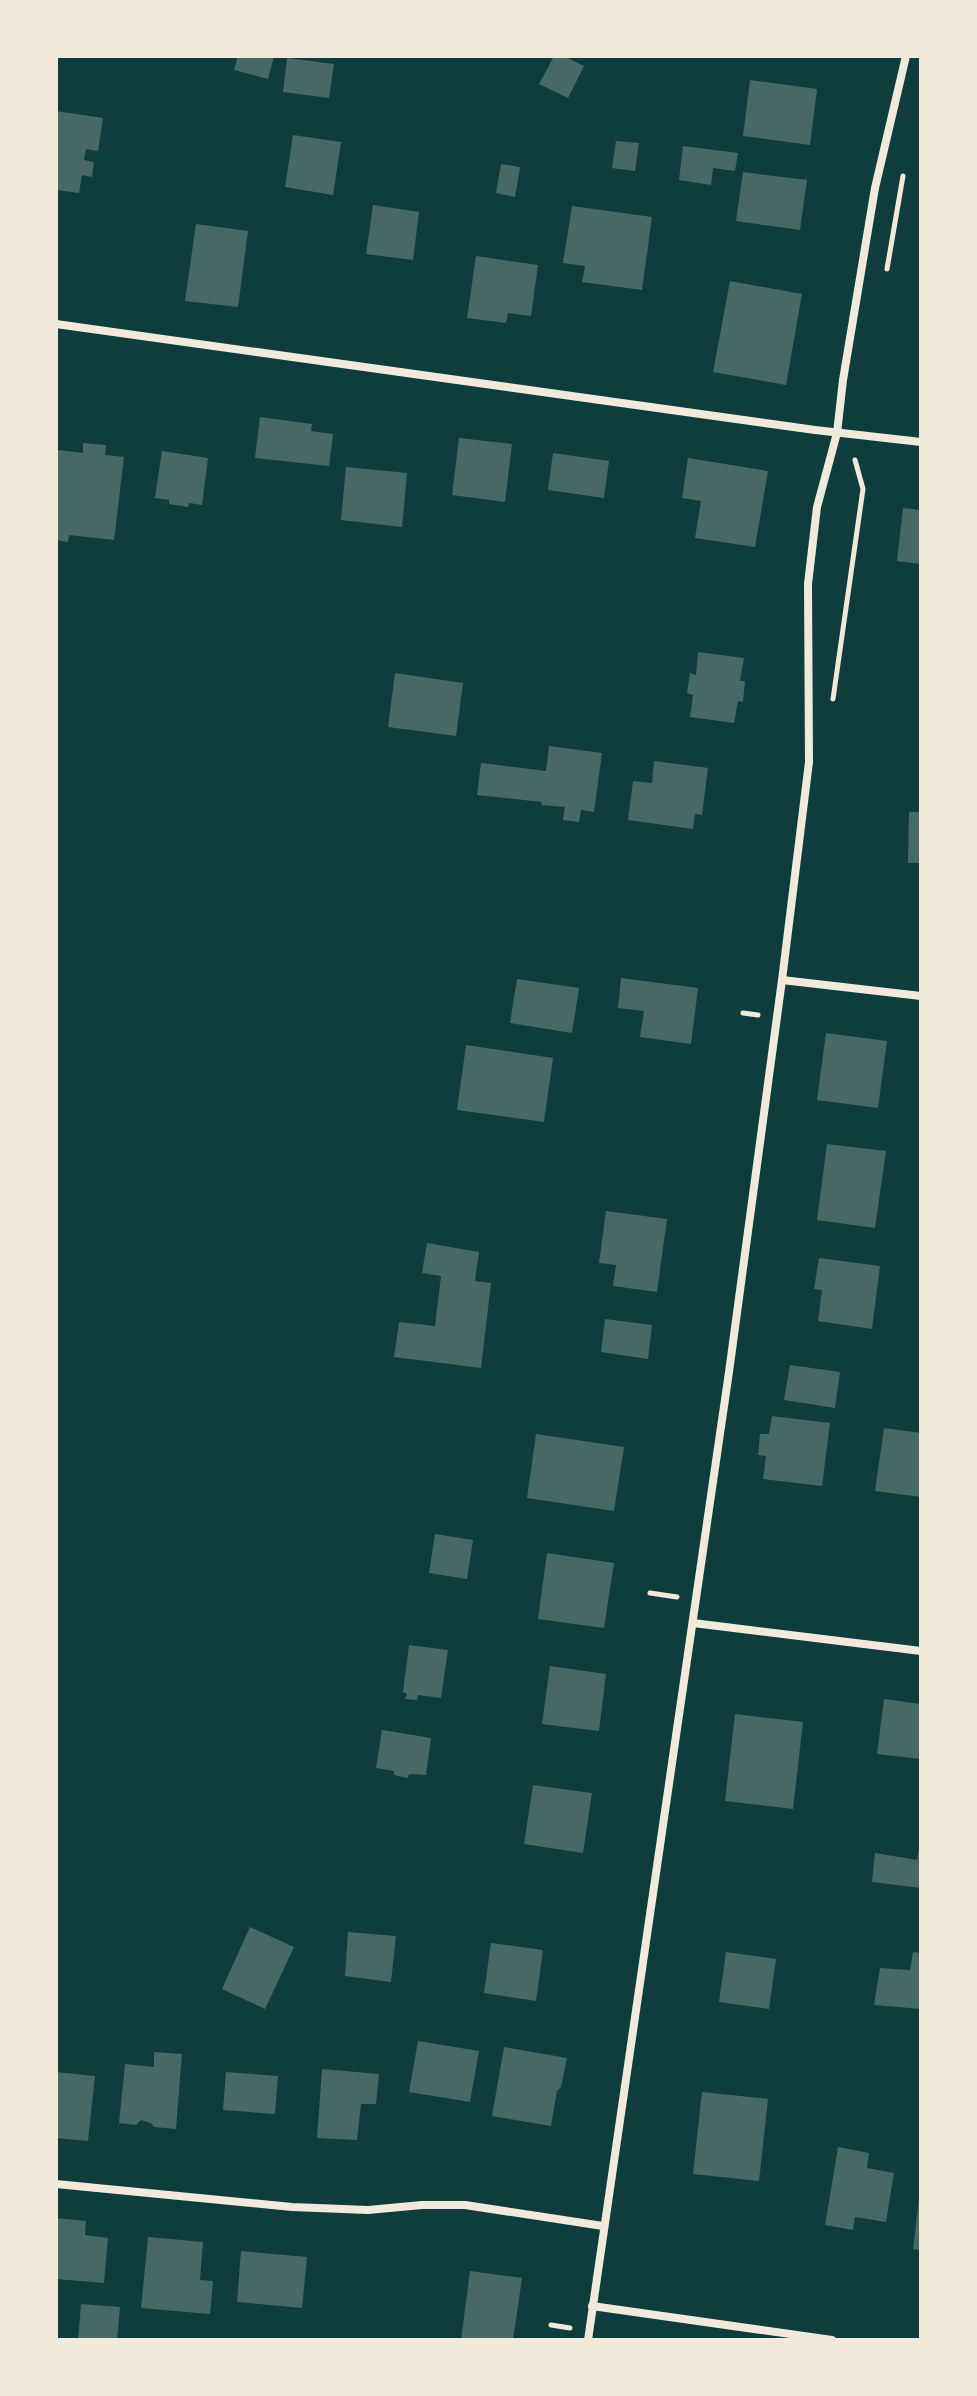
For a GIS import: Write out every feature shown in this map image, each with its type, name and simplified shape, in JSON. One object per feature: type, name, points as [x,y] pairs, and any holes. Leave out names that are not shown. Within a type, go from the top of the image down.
[{"type":"street","points":[[588,2340],[693,1623],[782,980],[809,762],[808,584],[817,507],[837,433],[875,188],[906,56]]},
{"type":"street","points":[[56,324],[837,433],[921,442]]},
{"type":"street","points":[[782,980],[921,996]]},
{"type":"street","points":[[693,1623],[921,1651]]},
{"type":"street","points":[[56,2184],[292,2207],[368,2210],[465,2205],[603,2226]]},
{"type":"street","points":[[592,2306],[832,2340]]},
{"type":"building","points":[[238,56],[274,56],[268,79],[234,70]]},
{"type":"building","points":[[554,56],[564,56],[584,66],[568,98],[539,84]]},
{"type":"building","points":[[287,58],[334,64],[329,98],[283,92]]},
{"type":"building","points":[[750,80],[817,89],[810,145],[743,136]]},
{"type":"building","points":[[56,111],[103,118],[98,151],[86,149],[84,160],[94,162],[92,177],[82,175],[79,193],[56,190]]},
{"type":"building","points":[[293,135],[341,142],[333,195],[285,187]]},
{"type":"building","points":[[616,141],[639,143],[635,171],[612,168]]},
{"type":"building","points":[[683,146],[738,153],[735,171],[713,168],[711,185],[679,180]]},
{"type":"building","points":[[501,164],[520,167],[515,197],[496,193]]},
{"type":"building","points":[[743,172],[807,180],[800,230],[736,221]]},
{"type":"building","points":[[373,205],[419,212],[413,260],[366,254]]},
{"type":"building","points":[[572,206],[652,217],[642,290],[582,282],[585,266],[563,263]]},
{"type":"building","points":[[196,224],[248,231],[238,307],[185,301]]},
{"type":"building","points":[[476,256],[538,265],[531,316],[508,313],[506,323],[467,318]]},
{"type":"building","points":[[730,281],[802,294],[786,385],[713,372]]},
{"type":"building","points":[[260,417],[312,424],[311,431],[333,434],[329,466],[255,458]]},
{"type":"building","points":[[459,438],[512,444],[505,502],[452,495]]},
{"type":"building","points":[[83,443],[106,445],[105,455],[124,457],[114,540],[69,535],[68,542],[56,540],[58,450],[83,453]]},
{"type":"building","points":[[162,451],[208,458],[202,505],[189,503],[188,507],[155,498]]},
{"type":"building","points":[[553,453],[609,461],[604,498],[548,490]]},
{"type":"building","points":[[688,458],[768,471],[755,547],[695,538],[701,501],[682,498]]},
{"type":"building","points":[[346,467],[407,473],[402,527],[341,520]]},
{"type":"building","points":[[903,508],[921,510],[921,564],[897,561]]},
{"type":"building","points":[[698,652],[744,658],[740,681],[745,681],[743,702],[738,701],[734,723],[690,717],[693,695],[687,693],[690,673],[696,675]]},
{"type":"building","points":[[395,673],[463,683],[456,736],[388,727]]},
{"type":"building","points":[[549,746],[602,753],[594,812],[581,810],[579,822],[563,820],[565,807],[477,795],[481,763],[546,771]]},
{"type":"building","points":[[654,761],[708,768],[702,815],[695,814],[693,829],[628,820],[633,781],[652,783]]},
{"type":"building","points":[[909,812],[921,812],[921,863],[908,863]]},
{"type":"building","points":[[621,978],[698,988],[691,1044],[640,1037],[644,1011],[618,1008]]},
{"type":"building","points":[[517,979],[579,988],[572,1033],[510,1023]]},
{"type":"building","points":[[826,1033],[887,1041],[878,1108],[817,1100]]},
{"type":"building","points":[[466,1045],[553,1058],[544,1122],[457,1110]]},
{"type":"building","points":[[827,1144],[886,1151],[875,1228],[817,1220]]},
{"type":"building","points":[[606,1211],[667,1219],[657,1292],[613,1286],[616,1265],[599,1263]]},
{"type":"building","points":[[427,1243],[479,1252],[475,1281],[491,1283],[481,1368],[394,1357],[399,1322],[435,1326],[441,1276],[422,1273]]},
{"type":"building","points":[[819,1258],[880,1266],[872,1329],[818,1321],[822,1290],[814,1289]]},
{"type":"building","points":[[605,1319],[652,1325],[648,1359],[601,1352]]},
{"type":"building","points":[[790,1365],[840,1372],[835,1408],[784,1400]]},
{"type":"building","points":[[772,1416],[830,1423],[822,1486],[763,1479],[766,1456],[758,1455],[760,1434],[769,1434]]},
{"type":"building","points":[[884,1428],[921,1433],[921,1497],[875,1491]]},
{"type":"building","points":[[536,1434],[624,1447],[614,1511],[527,1498]]},
{"type":"building","points":[[435,1534],[473,1540],[467,1579],[429,1573]]},
{"type":"building","points":[[547,1553],[614,1563],[604,1628],[538,1619]]},
{"type":"building","points":[[409,1645],[448,1650],[441,1698],[418,1695],[417,1700],[405,1699],[407,1694],[403,1692]]},
{"type":"building","points":[[550,1666],[606,1674],[599,1731],[542,1724]]},
{"type":"building","points":[[884,1699],[921,1704],[921,1759],[877,1754]]},
{"type":"building","points":[[735,1714],[803,1722],[793,1809],[725,1801]]},
{"type":"building","points":[[382,1730],[431,1738],[426,1775],[409,1774],[408,1778],[394,1775],[394,1771],[376,1768]]},
{"type":"building","points":[[533,1785],[592,1793],[583,1853],[524,1844]]},
{"type":"building","points":[[919,1848],[921,1888],[872,1882],[875,1853],[917,1860]]},
{"type":"building","points":[[250,1927],[294,1947],[265,2009],[222,1989]]},
{"type":"building","points":[[348,1932],[396,1936],[391,1982],[345,1976]]},
{"type":"building","points":[[491,1943],[543,1950],[536,2001],[484,1993]]},
{"type":"building","points":[[726,1952],[776,1959],[769,2009],[719,2002]]},
{"type":"building","points":[[913,1952],[921,1953],[921,2009],[874,2005],[880,1968],[910,1970]]},
{"type":"building","points":[[418,2041],[479,2051],[470,2102],[409,2092]]},
{"type":"building","points":[[504,2047],[567,2058],[551,2126],[492,2116]]},
{"type":"building","points":[[154,2052],[182,2054],[176,2129],[154,2127],[141,2120],[136,2125],[119,2123],[125,2064],[154,2067]]},
{"type":"building","points":[[322,2069],[379,2074],[376,2104],[361,2104],[357,2140],[317,2138]]},
{"type":"building","points":[[56,2072],[95,2076],[88,2141],[56,2138]]},
{"type":"building","points":[[226,2072],[278,2076],[275,2114],[223,2110]]},
{"type":"building","points":[[702,2092],[768,2099],[759,2181],[693,2174]]},
{"type":"building","points":[[838,2147],[869,2153],[867,2168],[894,2173],[886,2222],[855,2217],[853,2230],[825,2225]]},
{"type":"building","points":[[921,2199],[921,2250],[913,2249]]},
{"type":"building","points":[[56,2218],[86,2221],[85,2235],[108,2238],[104,2283],[56,2279]]},
{"type":"building","points":[[148,2237],[203,2242],[200,2280],[213,2281],[210,2314],[141,2308]]},
{"type":"building","points":[[241,2251],[307,2257],[302,2308],[237,2302]]},
{"type":"building","points":[[470,2271],[522,2278],[513,2340],[461,2340]]},
{"type":"building","points":[[81,2304],[120,2307],[117,2340],[78,2340]]}]
